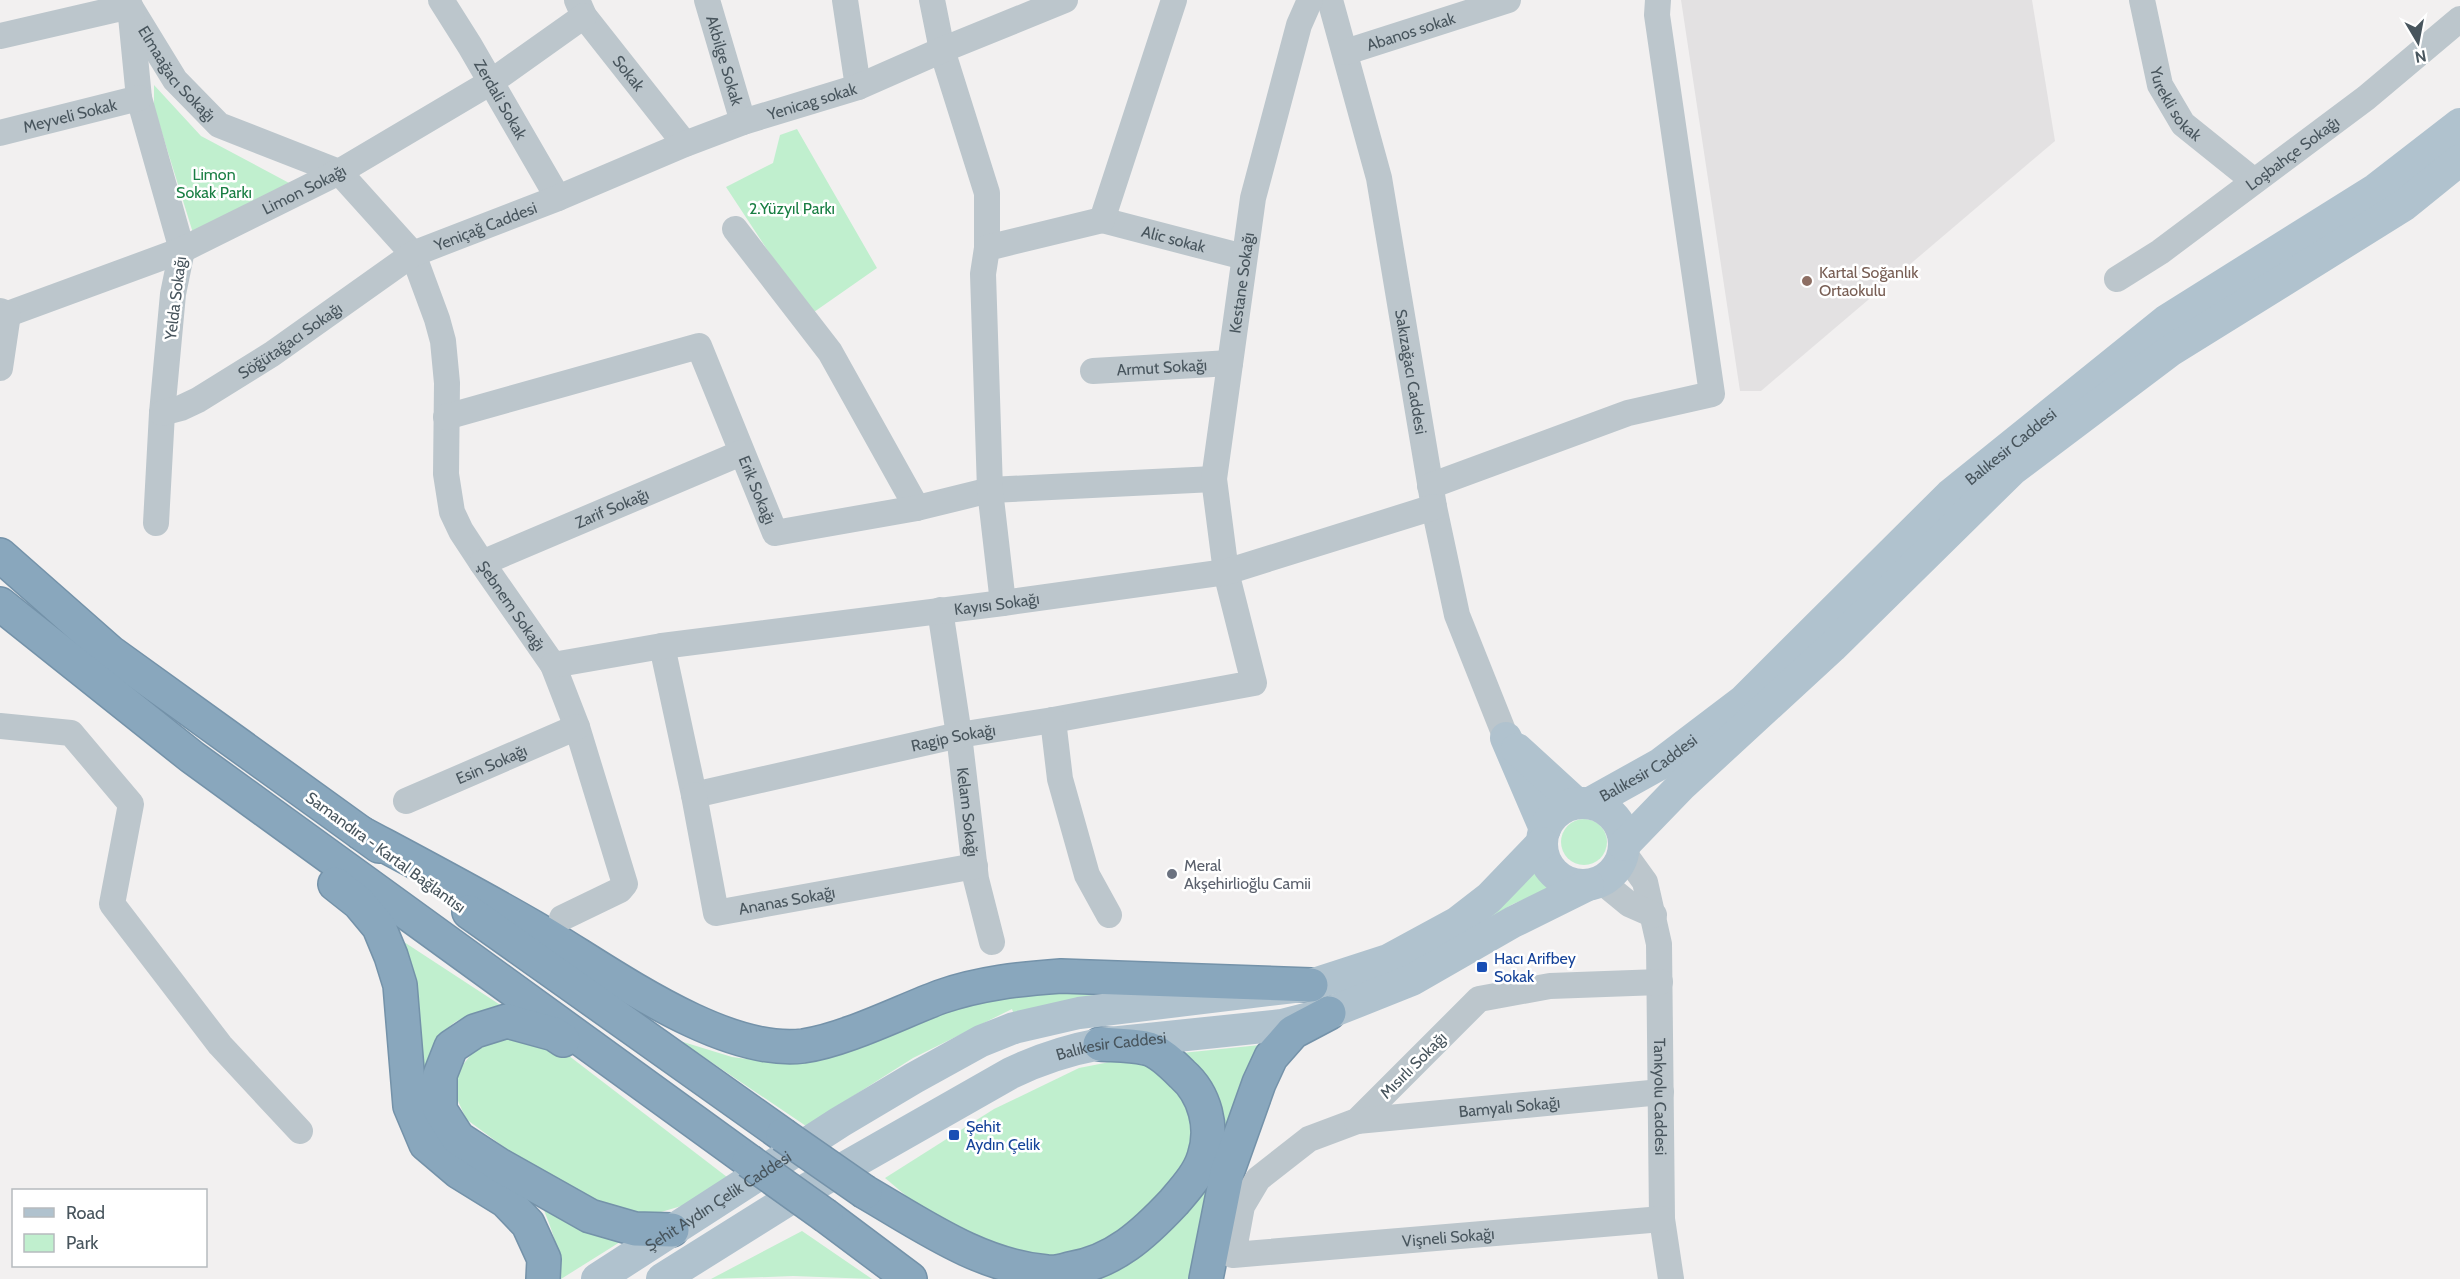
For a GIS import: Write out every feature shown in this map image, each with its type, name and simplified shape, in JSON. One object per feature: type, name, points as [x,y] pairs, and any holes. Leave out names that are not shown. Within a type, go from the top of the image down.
[{"type":"highway","name":"Samandıra - Kartal Bağlantısı","points":[[0,555],[110,652],[865,1192]]},
{"type":"highway","points":[[0,604],[192,757],[910,1279]]},
{"type":"highway","points":[[192,757],[359,903],[379,927],[400,985],[410,1106],[426,1144],[459,1172],[506,1201],[528,1224],[544,1259],[543,1279]]},
{"type":"highway","points":[[361,833],[535,927],[655,1000],[724,1035],[765,1044],[803,1046],[840,1036],[963,990],[1023,979],[1061,976],[1311,985]]},
{"type":"highway","points":[[1206,1279],[1227,1173],[1259,1083],[1271,1057],[1293,1032],[1329,1014]]},
{"type":"highway","points":[[672,1230],[634,1229],[590,1216],[501,1166],[458,1138],[440,1110],[440,1075],[451,1047],[475,1031],[507,1021],[554,1034],[749,1161]]},
{"type":"highway","points":[[865,1192],[973,1254],[1013,1266],[1049,1273],[1080,1268],[1109,1257],[1130,1245],[1156,1221],[1195,1175],[1204,1158],[1208,1138],[1206,1110],[1191,1082],[1148,1048],[1100,1044]]},
{"type":"highway","points":[[865,1192],[976,1279]]},
{"type":"main road","name":"Balıkesir Caddesi","points":[[1583,803],[1660,764],[1743,701],[1950,495],[2167,320],[2376,189],[2460,124]]},
{"type":"main road","name":"Balıkesir Caddesi","points":[[1624,849],[1682,785],[1832,647],[2012,470],[2170,351],[2403,206],[2460,160]]},
{"type":"main road","points":[[1506,738],[1583,803],[1602,807],[1613,814],[1620,825],[1624,849],[1612,874],[1594,883],[1575,884],[1562,879],[1551,869],[1544,857],[1543,836],[1506,738]]},
{"type":"main road","points":[[1311,985],[1388,960],[1458,922],[1489,898],[1543,836],[1557,812],[1583,803]]},
{"type":"main road","name":"Balıkesir Caddesi","points":[[662,1279],[793,1197],[1011,1073],[1038,1060],[1100,1044],[1282,1025],[1329,1014],[1412,980],[1513,922],[1594,883]]},
{"type":"main road","name":"Şehit Aydın Çelik Caddesi","points":[[597,1279],[840,1122],[981,1041],[1014,1028],[1079,1013],[1311,985]]},
{"type":"street","name":"Zerdali Sokak","points":[[441,0],[558,198]]},
{"type":"street","name":"Akbilge Sokak","points":[[707,0],[743,122]]},
{"type":"street","points":[[845,0],[858,87]]},
{"type":"street","points":[[932,0],[942,50],[987,193],[987,248],[983,274],[990,490],[1003,603]]},
{"type":"street","name":"Yenicag sokak","points":[[558,198],[743,122],[858,87],[1065,0]]},
{"type":"street","points":[[987,248],[1102,220],[1174,0]]},
{"type":"street","name":"Kestane Sokağı","points":[[1226,572],[1214,479],[1244,257],[1253,198],[1299,25],[1310,0]]},
{"type":"street","name":"Sakızağacı Caddesi","points":[[1330,0],[1379,178],[1398,280],[1432,496],[1456,615],[1506,738]]},
{"type":"street","name":"Abanos sokak","points":[[1346,52],[1508,0]]},
{"type":"street","name":"Kayısı Sokağı","points":[[553,665],[662,646],[1226,572],[1432,496],[1628,413],[1712,394],[1657,15],[1658,0]]},
{"type":"street","name":"Yurekli sokak","points":[[2142,0],[2160,86],[2183,124],[2254,181]]},
{"type":"street","points":[[0,36],[128,3]]},
{"type":"street","name":"Yelda Sokağı","points":[[128,3],[139,98],[182,250],[173,294],[162,413],[156,523]]},
{"type":"street","name":"Elmaağacı Sokağı","points":[[128,3],[175,80],[219,125],[339,172],[413,254]]},
{"type":"street","name":"Limon Sokağı","points":[[4,312],[182,250],[339,172],[491,82],[580,8]]},
{"type":"street","name":"Sokak","points":[[580,8],[685,144]]},
{"type":"street","name":"Loşbahçe Sokağı","points":[[2117,279],[2160,252],[2366,98],[2460,19]]},
{"type":"street","name":"Meyveli Sokak","points":[[0,133],[139,98]]},
{"type":"street","name":"Yeniçağ Caddesi","points":[[413,254],[558,198]]},
{"type":"street","name":"Alic sokak","points":[[1102,220],[1244,257]]},
{"type":"street","points":[[735,229],[830,352],[916,508]]},
{"type":"street","name":"Söğütağacı Sokağı","points":[[162,413],[198,400],[263,360],[413,254]]},
{"type":"street","name":"Şebnem Sokağı","points":[[413,254],[437,318],[443,341],[447,383],[446,474],[452,512],[482,563],[553,665],[577,727],[626,884],[620,890],[562,918]]},
{"type":"street","points":[[0,368],[4,312]]},
{"type":"street","name":"Erik Sokağı","points":[[446,417],[699,346],[775,533],[916,508],[990,490],[1214,479]]},
{"type":"street","name":"Armut Sokağı","points":[[1093,371],[1230,363]]},
{"type":"street","name":"Zarif Sokağı","points":[[482,563],[741,453]]},
{"type":"street","name":"Ragip Sokağı","points":[[694,795],[959,735],[1254,683],[1226,572]]},
{"type":"street","name":"Kelam Sokağı","points":[[940,610],[959,735],[975,866],[992,942]]},
{"type":"street","points":[[662,646],[694,795]]},
{"type":"street","points":[[1053,720],[1063,790],[1088,875],[1109,915]]},
{"type":"street","points":[[0,726],[71,733],[131,804],[112,904],[220,1045],[300,1131]]},
{"type":"street","name":"Esin Sokağı","points":[[406,801],[577,727]]},
{"type":"street","name":"Ananas Sokağı","points":[[694,795],[716,913],[975,866]]},
{"type":"street","name":"Tankyolu Caddesi","points":[[1624,849],[1645,882],[1659,944],[1662,1219],[1671,1279]]},
{"type":"street","points":[[1594,883],[1629,904],[1654,915]]},
{"type":"street","name":"Mısırlı Sokağı","points":[[1233,1255],[1242,1206],[1258,1179],[1310,1139],[1356,1121],[1479,999],[1550,986],[1660,982]]},
{"type":"street","name":"Bamyalı Sokağı","points":[[1356,1121],[1661,1092]]},
{"type":"street","name":"Vişneli Sokağı","points":[[1233,1255],[1662,1219]]},
{"type":"shaded area","name":"Kartal Soğanlık Ortaokulu","points":[[1681,0],[2032,0],[2055,141],[1761,391],[1740,391]]},
{"type":"green space","name":"Limon Sokak Parkı","points":[[154,85],[201,136],[291,184],[193,233],[154,107]]},
{"type":"green space","name":"2.Yüzyıl Parkı","points":[[797,129],[877,268],[814,312],[801,301],[726,187],[773,163],[780,135]]},
{"type":"green space","points":[[1584,819],[1600,826],[1607,842],[1600,858],[1584,865],[1568,858],[1561,842],[1568,826]]},
{"type":"green space","points":[[1532,864],[1538,876],[1551,888],[1513,904],[1479,924]]},
{"type":"green space","points":[[404,942],[508,1010],[469,1016],[450,1026],[435,1053],[424,1082],[409,961]]},
{"type":"green space","points":[[1053,990],[1102,996],[1014,1015],[1012,1009],[913,1058],[806,1126],[680,1041],[732,1057],[776,1063],[820,1059],[858,1049],[972,1002]]},
{"type":"green space","points":[[521,1039],[560,1049],[727,1177],[688,1204],[651,1215],[595,1207],[512,1153],[466,1119],[455,1094],[458,1071],[473,1052],[491,1041]]},
{"type":"green space","points":[[1260,1045],[1229,1125],[1221,1126],[1182,1053]]},
{"type":"green space","points":[[1125,1059],[1152,1068],[1171,1081],[1183,1098],[1195,1129],[1182,1170],[1145,1212],[1099,1246],[1060,1260],[1014,1257],[930,1216],[885,1178],[994,1109],[1079,1068]]},
{"type":"green space","points":[[1201,1188],[1207,1191],[1190,1279],[1086,1279]]},
{"type":"green space","points":[[540,1199],[628,1237],[561,1279],[554,1279],[558,1259],[557,1248]]},
{"type":"green space","points":[[802,1231],[872,1279],[793,1276],[711,1279]]},
{"type":"place","name":"Kartal Soğanlık Ortaokulu","points":[[1807,281]]},
{"type":"place","name":"Meral Akşehirlioğlu Camii","points":[[1172,874]]},
{"type":"place","name":"Hacı Ari̇fbey Sokak","points":[[1482,967]]},
{"type":"place","name":"Şehit Aydın Çelik","points":[[954,1135]]}]
